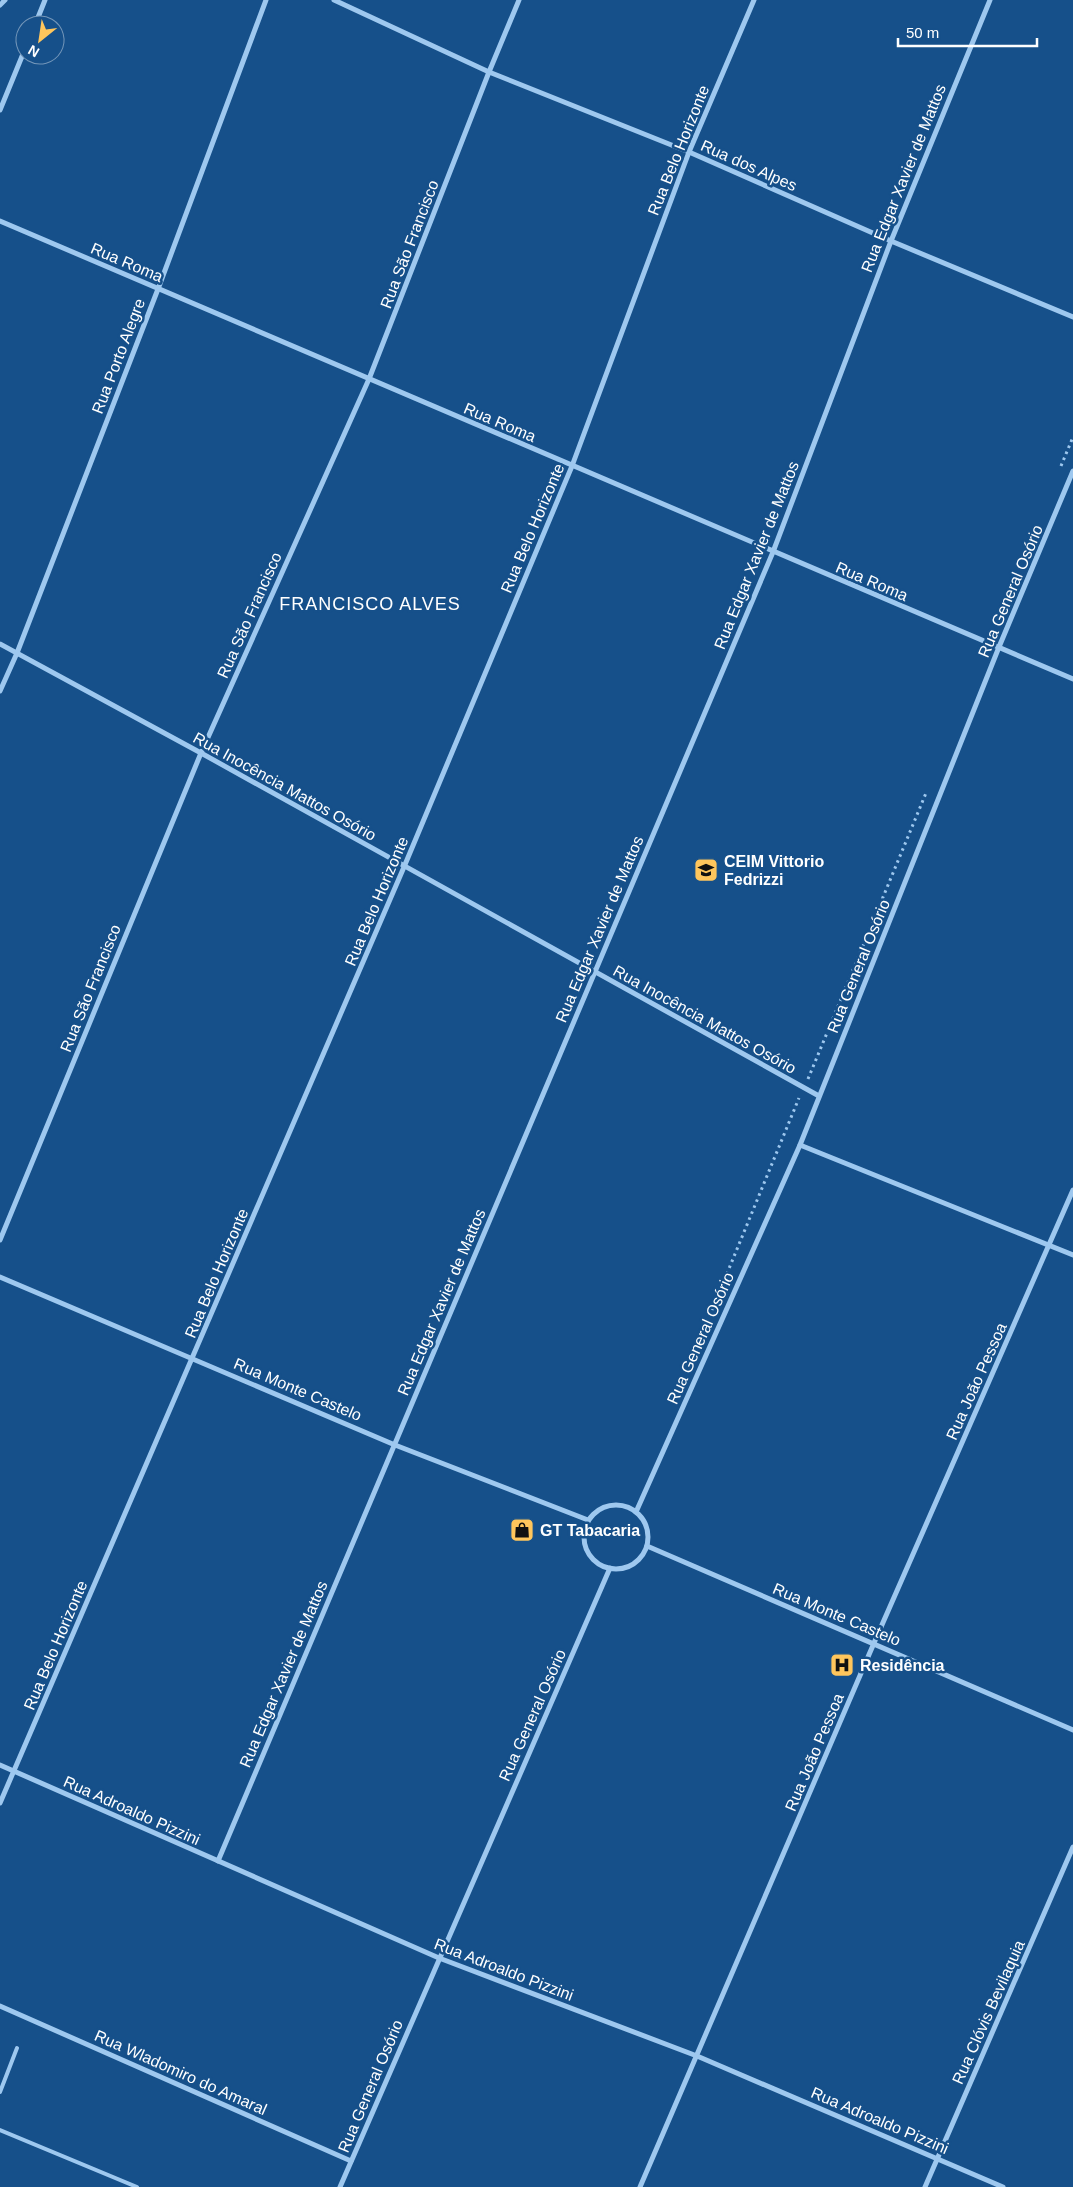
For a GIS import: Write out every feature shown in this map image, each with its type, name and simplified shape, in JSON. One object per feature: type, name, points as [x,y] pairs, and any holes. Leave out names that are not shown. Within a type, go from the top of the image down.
[{"type":"street","points":[[0,5],[5,0]]},
{"type":"street","points":[[39,15],[45,0]]},
{"type":"street","name":"Rua Porto Alegre","points":[[0,691],[17,654],[158,289],[266,0]]},
{"type":"street","name":"Rua dos Alpes","points":[[334,0],[489,72],[689,152],[890,241],[1073,317]]},
{"type":"street","name":"Rua São Francisco","points":[[0,1240],[201,753],[369,379],[519,0]]},
{"type":"street","name":"Rua Belo Horizonte","points":[[0,1803],[404,867],[572,466],[689,152],[754,0]]},
{"type":"street","name":"Rua Edgar Xavier de Mattos","points":[[218,1861],[773,552],[890,241],[990,0]]},
{"type":"street","points":[[0,110],[18,65]]},
{"type":"street","name":"Rua Roma","points":[[0,221],[1073,679]]},
{"type":"street","name":"Rua General Osório","points":[[636,1512],[800,1145],[999,647],[1073,471]]},
{"type":"street","name":"Rua Inocência Mattos Osório","points":[[0,644],[201,753],[819,1096]]},
{"type":"street","points":[[800,1145],[1073,1255]]},
{"type":"street","name":"Rua João Pessoa","points":[[640,2187],[874,1643],[1073,1190]]},
{"type":"street","name":"Rua Monte Castelo","points":[[0,1276],[395,1445],[588,1520]]},
{"type":"street","points":[[612,1504],[623,1505],[636,1512],[646,1525],[648,1535],[647,1546],[642,1556],[624,1568],[610,1568],[594,1560],[587,1552],[584,1542],[584,1530],[588,1520],[594,1513],[612,1504]]},
{"type":"street","name":"Rua Monte Castelo","points":[[647,1546],[1073,1730]]},
{"type":"street","name":"Rua General Osório","points":[[340,2187],[610,1568]]},
{"type":"street","name":"Rua Adroaldo Pizzini","points":[[0,1765],[439,1958],[697,2056],[1003,2187]]},
{"type":"street","name":"Rua Clóvis Bevilaquia","points":[[925,2187],[1073,1847]]},
{"type":"street","name":"Rua Wladomiro do Amaral","points":[[0,2006],[351,2161]]},
{"type":"lane","points":[[0,2092],[17,2048]]},
{"type":"lane","points":[[0,2130],[137,2187]]},
{"type":"path","points":[[1058,473],[1073,437]]},
{"type":"path","points":[[709,1316],[928,789]]},
{"type":"place","name":"CEIM Vittorio Fedrizzi","points":[[706,870]]},
{"type":"place","name":"GT Tabacaria","points":[[522,1530]]},
{"type":"place","name":"Residência","points":[[842,1665]]},
{"type":"district","name":"FRANCISCO ALVES","points":[[370,604]]}]
